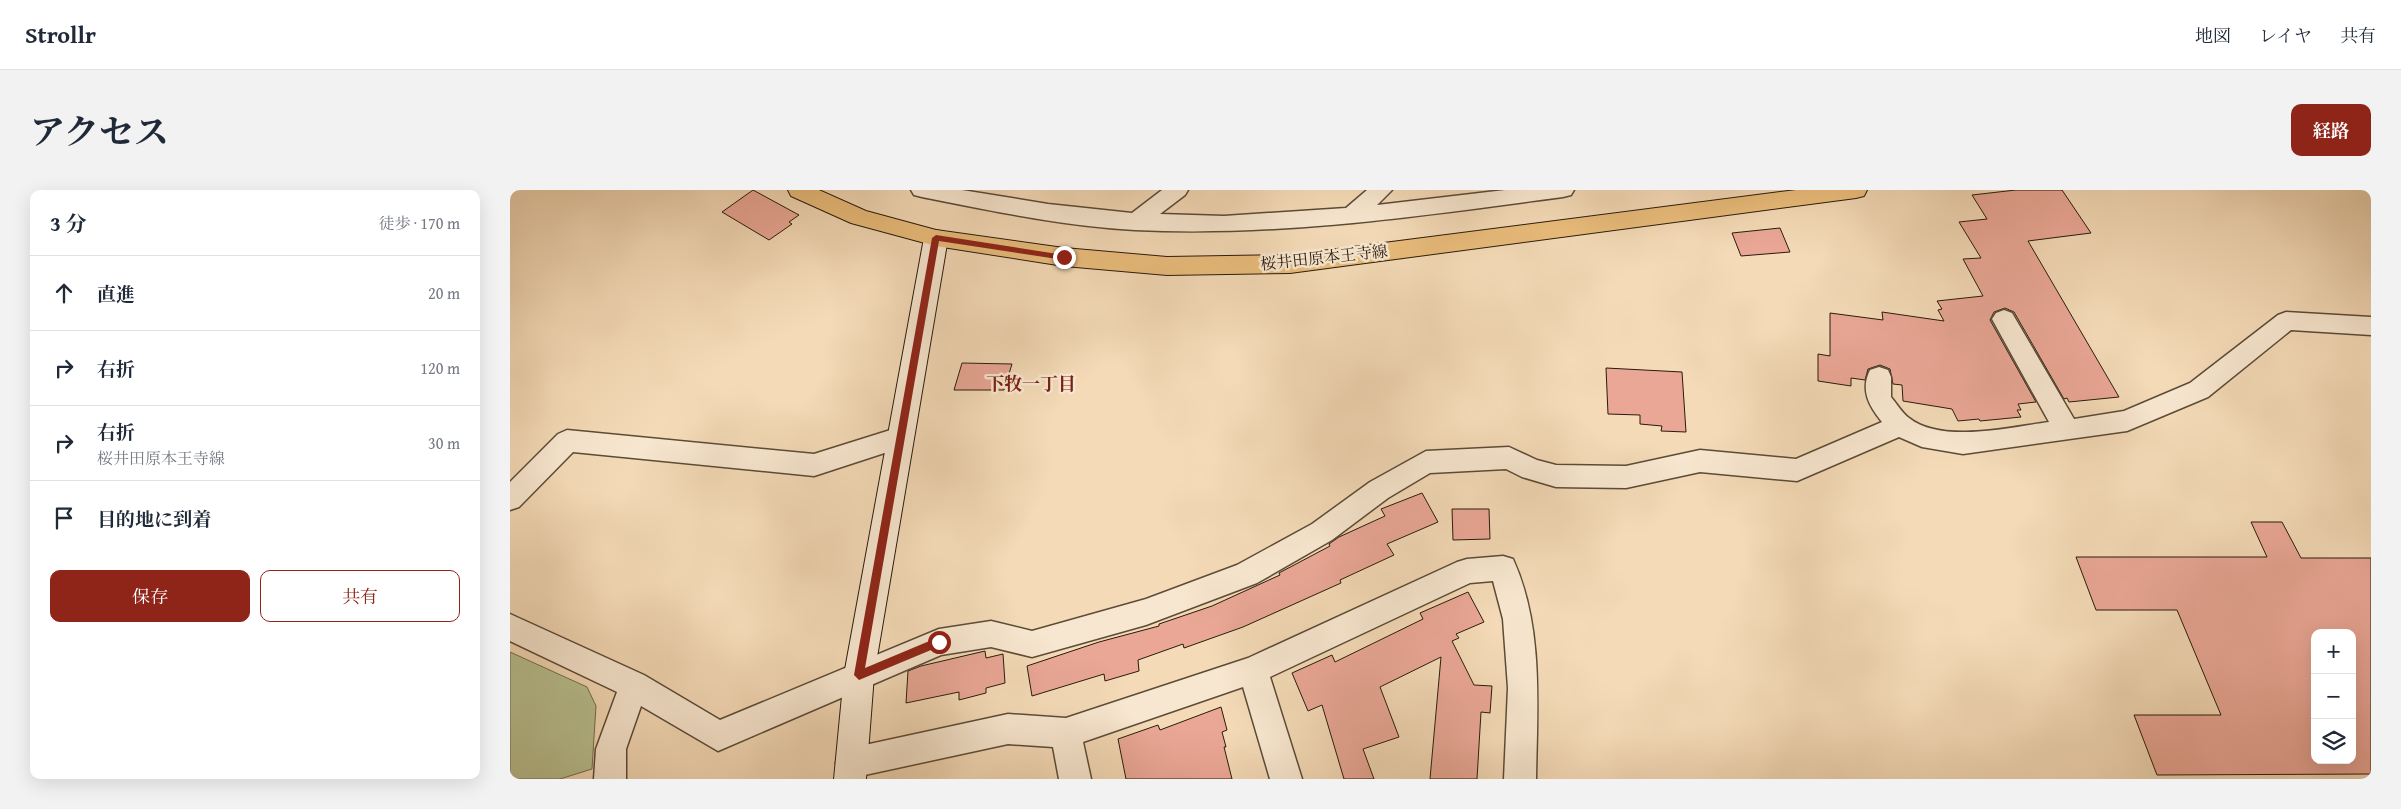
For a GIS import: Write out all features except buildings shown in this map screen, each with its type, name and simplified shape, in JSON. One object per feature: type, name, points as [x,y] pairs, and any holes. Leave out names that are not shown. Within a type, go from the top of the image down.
[{"type":"main road","name":"桜井田原本王寺線","points":[[799,190],[858,217],[936,238],[1064,257],[1167,266],[1290,264],[1856,190]]},
{"type":"street","points":[[922,190],[967,194],[1043,211],[1135,222],[1235,223],[1353,215],[1564,190]]},
{"type":"street","points":[[1135,222],[1177,190]]},
{"type":"street","points":[[1353,215],[1381,190]]},
{"type":"street","points":[[936,238],[859,675],[851,771],[1008,729],[1066,733],[1253,670],[1467,571],[1503,568],[1517,619],[1522,669],[1520,779]]},
{"type":"street","points":[[2004,320],[2067,430]]},
{"type":"street","points":[[1879,377],[1879,400],[1900,425],[1922,438],[1963,443],[2127,421],[2199,390],[2286,320],[2371,326]]},
{"type":"street","points":[[510,626],[634,685],[718,736],[939,642],[991,634],[1032,644],[1146,612],[1247,574],[1322,532],[1379,490],[1426,462],[1510,458],[1532,469],[1556,476],[1626,477],[1700,461],[1797,470],[1900,425]]},
{"type":"street","points":[[510,499],[568,441],[814,465],[900,438]]},
{"type":"street","points":[[1253,670],[1286,779]]},
{"type":"street","points":[[610,779],[611,749],[634,685]]},
{"type":"street","points":[[1066,733],[1074,779]]},
{"type":"green space","points":[[510,652],[587,687],[596,706],[592,769],[560,779],[510,779]]},
{"type":"district","name":"下牧一丁目","points":[[1031,384]]},
{"type":"route","points":[[939,642],[859,675],[936,238],[1064,257]]}]
